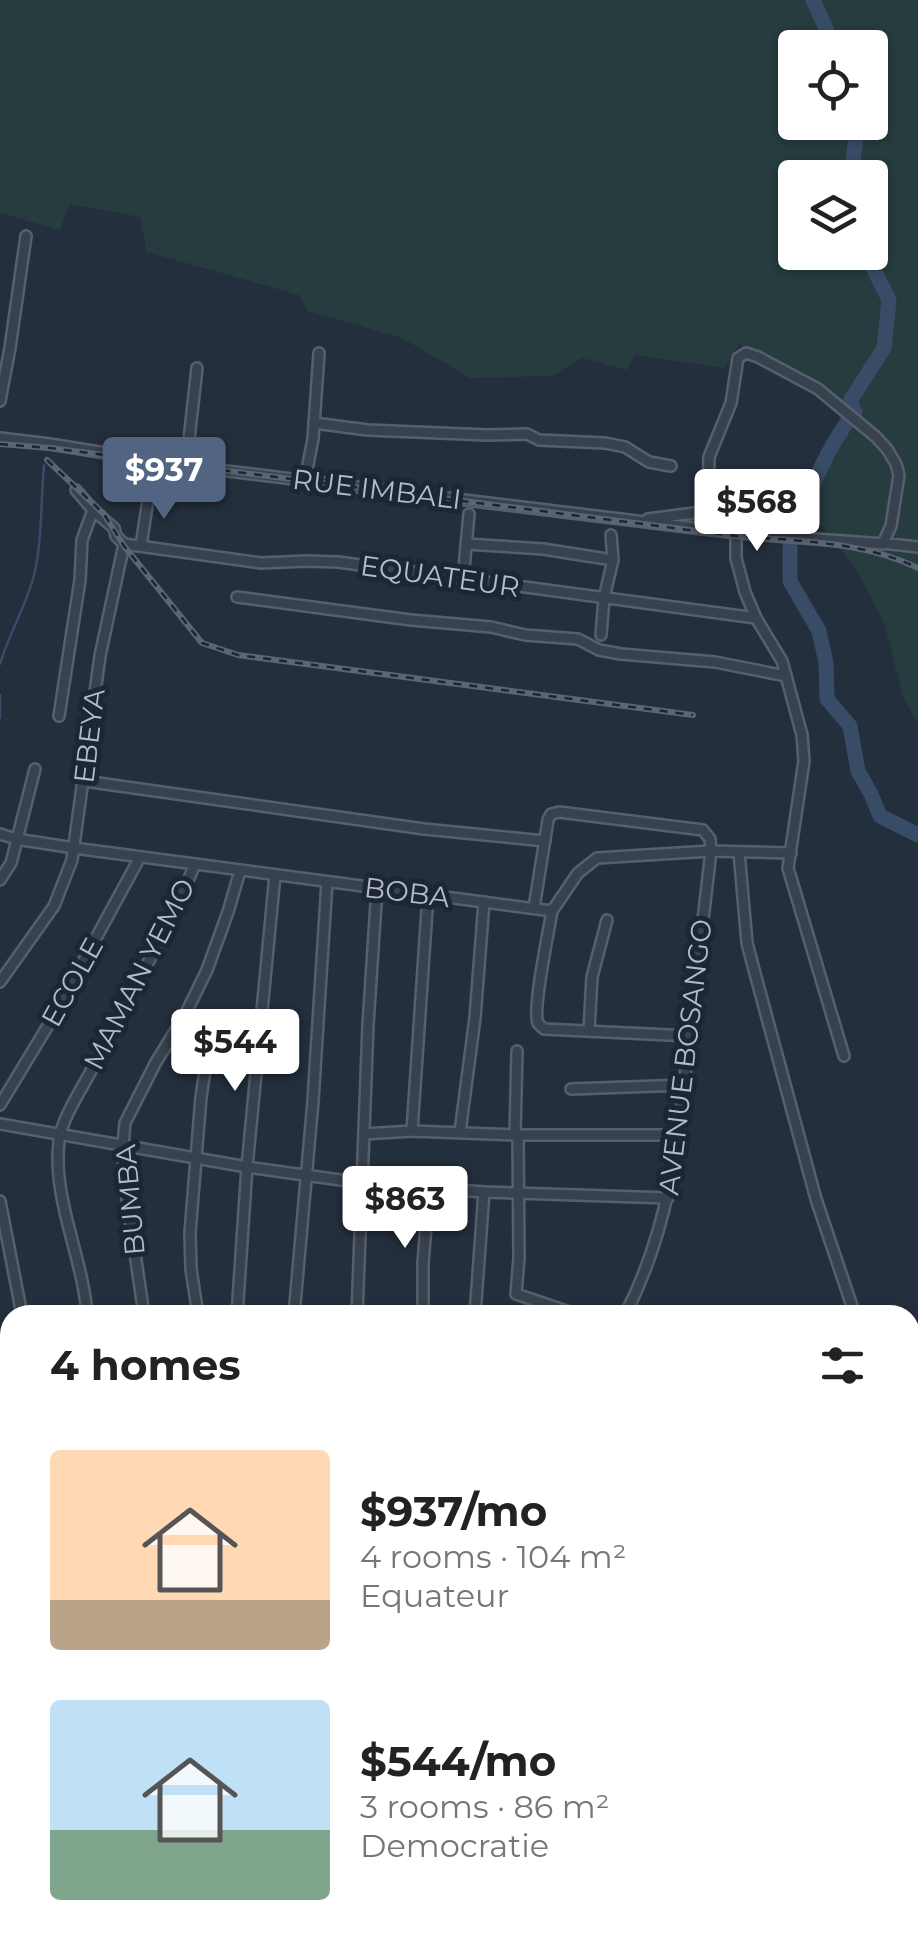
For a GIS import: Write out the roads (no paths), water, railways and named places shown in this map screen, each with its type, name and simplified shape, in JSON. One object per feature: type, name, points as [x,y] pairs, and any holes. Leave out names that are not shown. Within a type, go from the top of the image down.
[{"type":"street","points":[[0,401],[26,236]]},
{"type":"street","points":[[306,480],[320,353]]},
{"type":"street","points":[[635,521],[701,512],[706,508],[709,457],[731,403],[741,354],[750,354],[818,388],[887,449],[898,469],[884,544]]},
{"type":"street","points":[[186,466],[197,368]]},
{"type":"street","points":[[314,423],[368,430],[527,434],[552,442],[614,444],[649,462],[671,466]]},
{"type":"street","name":"RUE IMBALI","points":[[0,438],[186,466],[635,521]]},
{"type":"street","points":[[76,490],[114,528],[124,544]]},
{"type":"street","points":[[140,546],[148,493]]},
{"type":"street","points":[[59,716],[80,580],[82,540],[93,510]]},
{"type":"street","points":[[463,579],[469,514]]},
{"type":"street","points":[[635,521],[918,547]]},
{"type":"street","points":[[736,533],[739,574],[756,618],[782,662],[802,735],[804,761],[788,868],[844,1056]]},
{"type":"street","points":[[602,636],[604,598],[613,560],[612,535]]},
{"type":"street","name":"EQUATEUR","points":[[124,544],[262,563],[338,562],[756,618]]},
{"type":"street","name":"EBEYA","points":[[0,982],[54,906],[74,848],[100,656],[124,544]]},
{"type":"street","points":[[466,544],[543,548],[613,560]]},
{"type":"street","points":[[237,597],[578,639],[600,650],[621,654],[715,662],[786,676]]},
{"type":"street","points":[[0,880],[11,863],[35,770]]},
{"type":"street","points":[[84,781],[424,829],[545,841]]},
{"type":"street","points":[[534,908],[551,814],[702,830],[710,839],[711,851]]},
{"type":"street","name":"BOBA","points":[[0,834],[74,848],[552,912]]},
{"type":"street","points":[[690,1036],[544,1029],[538,1021],[539,990],[552,912],[578,873],[597,858],[711,851],[791,853]]},
{"type":"street","name":"AVENUE BOSANGO","points":[[628,1305],[657,1238],[668,1198],[679,1134],[711,851]]},
{"type":"street","points":[[739,852],[747,943],[816,1199],[852,1305]]},
{"type":"street","name":"ECOLE","points":[[0,1105],[140,857]]},
{"type":"street","name":"MAMAN YEMO","points":[[86,1305],[59,1177],[59,1136],[195,864]]},
{"type":"street","name":"BUMBA","points":[[143,1305],[124,1178],[125,1123],[207,970],[240,870]]},
{"type":"street","points":[[237,1305],[275,875]]},
{"type":"street","points":[[295,1305],[327,882]]},
{"type":"street","points":[[357,1305],[376,888]]},
{"type":"street","points":[[412,1132],[428,895]]},
{"type":"street","points":[[460,1132],[475,1018],[484,902]]},
{"type":"street","points":[[589,1032],[592,977],[607,920]]},
{"type":"street","points":[[197,1305],[190,1252],[201,1097],[210,1038]]},
{"type":"street","points":[[516,1051],[516,1294],[548,1305]]},
{"type":"street","points":[[571,1089],[684,1085]]},
{"type":"street","points":[[0,1124],[362,1183],[484,1192],[668,1198]]},
{"type":"street","points":[[364,1134],[679,1134]]},
{"type":"street","points":[[424,1305],[429,1189]]},
{"type":"street","points":[[475,1305],[484,1192]]},
{"type":"street","points":[[0,1201],[20,1305]]},
{"type":"street","points":[[0,1834],[0,1843]]},
{"type":"waterway","points":[[813,0],[827,30]]},
{"type":"waterway","points":[[853,160],[856,140]]},
{"type":"waterway","points":[[794,532],[828,454],[855,412],[850,401],[884,348],[889,300],[874,270]]},
{"type":"waterway","points":[[0,664],[37,563],[44,465]]},
{"type":"waterway","points":[[790,547],[790,581],[819,631],[826,663],[827,699],[850,726],[858,771],[880,816],[918,835]]},
{"type":"waterway","points":[[0,695],[0,718]]},
{"type":"railway","points":[[0,444],[736,536],[829,544],[875,552],[918,568]]},
{"type":"railway","points":[[47,460],[104,514],[124,546],[202,643],[238,655],[693,715]]}]
